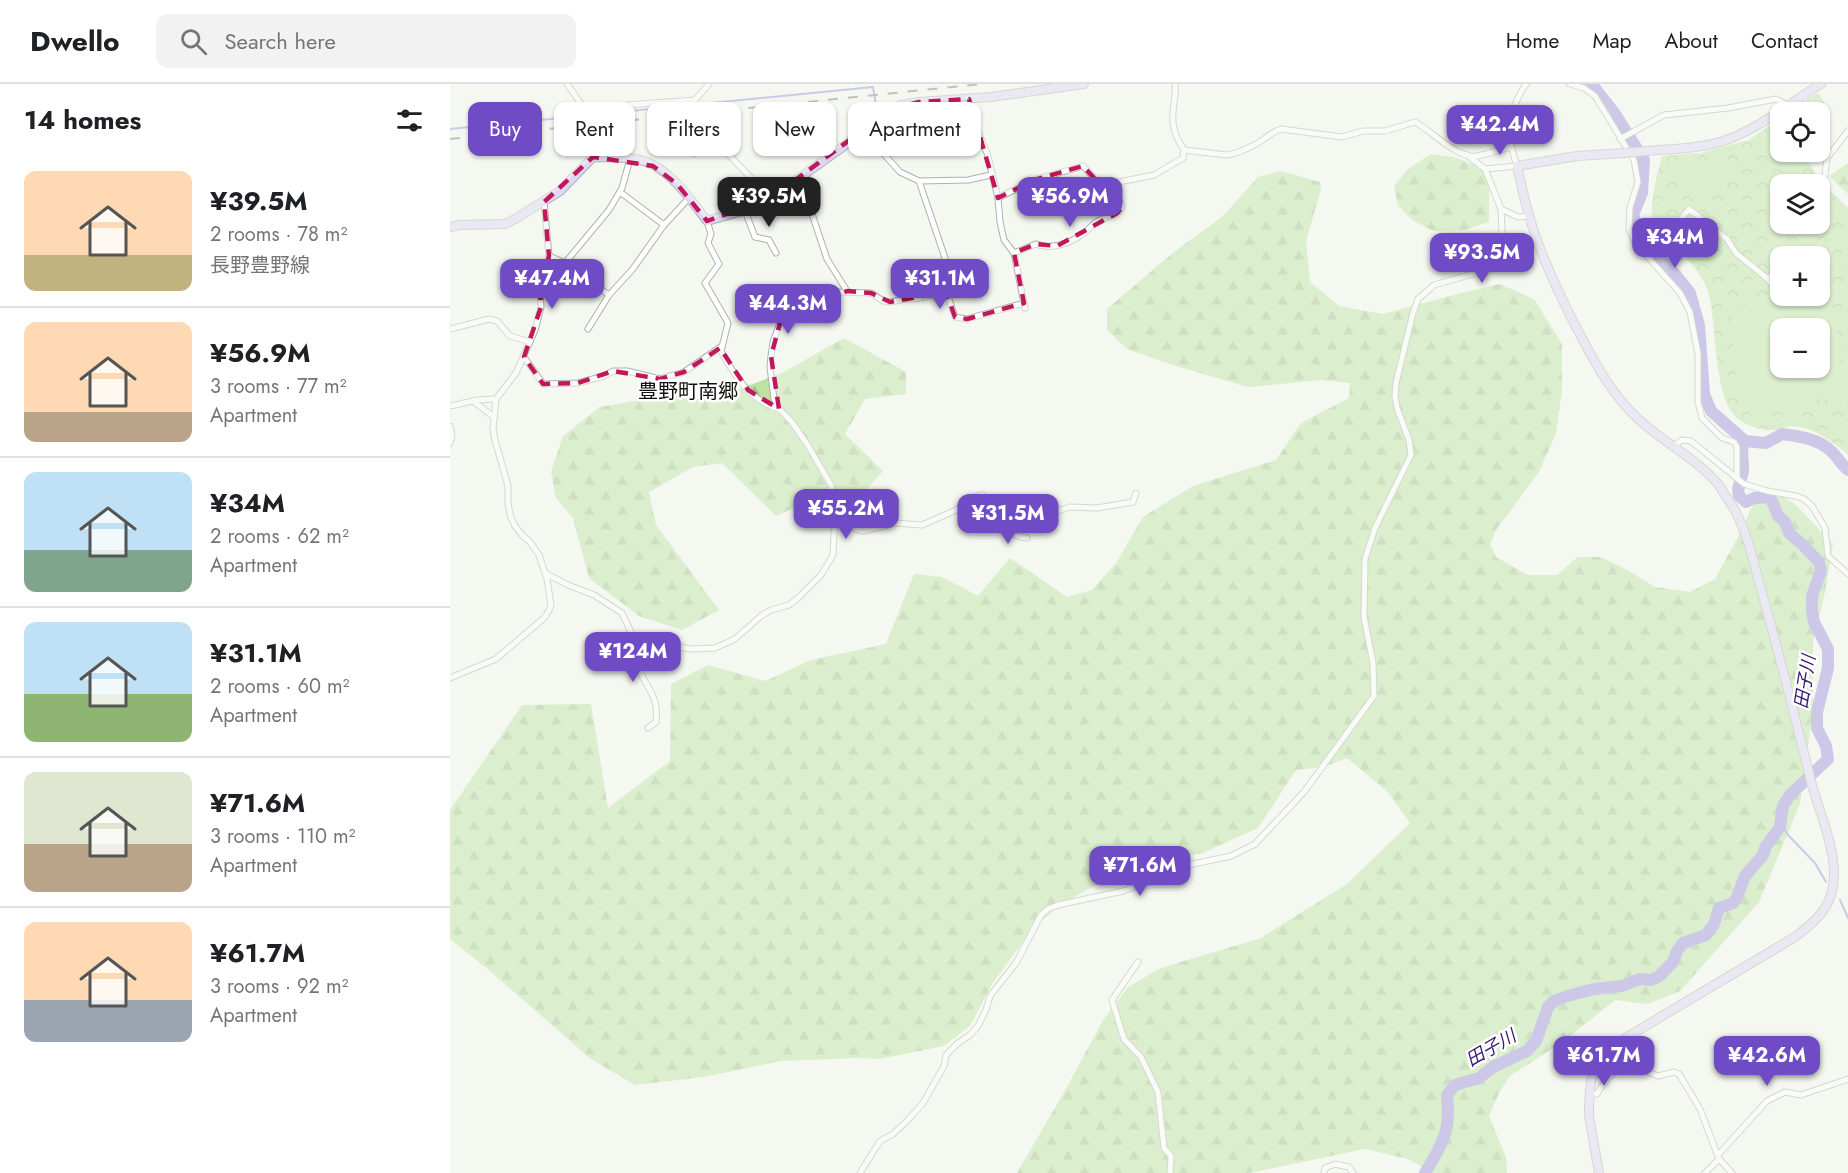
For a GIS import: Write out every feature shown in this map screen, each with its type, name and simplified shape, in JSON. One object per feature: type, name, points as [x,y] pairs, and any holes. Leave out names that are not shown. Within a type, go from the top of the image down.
[{"type":"street","points":[[567,84],[581,102]]},
{"type":"street","points":[[635,105],[695,100],[709,84]]},
{"type":"street","points":[[919,102],[969,99],[1084,84]]},
{"type":"street","points":[[998,198],[1034,180],[1083,165],[1096,180],[1114,183],[1154,175],[1183,158],[1184,150],[1175,135],[1172,117],[1176,92],[1174,84]]},
{"type":"street","points":[[1526,84],[1510,116],[1510,147],[1540,248],[1603,376],[1634,415],[1703,470],[1718,485],[1734,509],[1744,532],[1770,622],[1829,846],[1834,874],[1831,894],[1824,911],[1815,922],[1795,937],[1627,1037],[1602,1059],[1592,1080],[1589,1116],[1599,1173]]},
{"type":"street","points":[[1570,84],[1584,88],[1594,96],[1634,160],[1638,182],[1632,200],[1629,230],[1636,244],[1680,293],[1690,312],[1698,354],[1698,402],[1702,418],[1717,434],[1734,442],[1737,447],[1737,479]]},
{"type":"street","points":[[1792,102],[1821,84]]},
{"type":"street","points":[[919,181],[945,258],[946,291],[955,317],[967,320],[1024,306],[1014,253],[1004,240],[998,198],[987,153],[973,121],[969,99]]},
{"type":"street","points":[[1620,139],[1664,115],[1728,108],[1776,99],[1782,102]]},
{"type":"street","points":[[1485,169],[1576,156],[1696,147],[1720,142],[1758,125],[1770,117]]},
{"type":"street","points":[[1184,150],[1234,154],[1281,129],[1342,137],[1363,131],[1385,131],[1414,122],[1455,150],[1467,155],[1475,157],[1510,147]]},
{"type":"street","points":[[1825,174],[1827,158],[1848,131]]},
{"type":"street","points":[[707,221],[745,211],[764,203],[848,142]]},
{"type":"street","points":[[860,1173],[880,1142],[893,1134],[922,1103],[944,1066],[946,1055],[978,1026],[990,996],[1016,963],[1041,915],[1058,905],[1122,891],[1156,879],[1179,867],[1231,856],[1255,844],[1304,792],[1374,696],[1373,663],[1364,617],[1365,559],[1376,528],[1411,455],[1409,440],[1395,396],[1413,313],[1418,299],[1434,285],[1476,273],[1486,265],[1499,243],[1502,231],[1501,209],[1485,169],[1467,155]]},
{"type":"street","points":[[730,156],[751,178],[746,182],[764,203]]},
{"type":"street","points":[[886,156],[900,172],[919,181],[968,180],[991,175]]},
{"type":"street","points":[[450,227],[467,224],[505,224],[560,190],[593,157],[645,161],[677,184],[707,221],[711,234],[708,243],[719,264],[705,283],[728,323],[721,351],[734,376],[756,396],[779,409]]},
{"type":"street","points":[[565,263],[609,210],[620,192],[630,159]]},
{"type":"street","points":[[797,180],[827,259],[847,291]]},
{"type":"street","points":[[1014,253],[1036,244],[1041,247],[1057,246],[1080,236],[1097,221],[1117,213],[1122,207],[1114,183]]},
{"type":"street","points":[[620,192],[664,225]]},
{"type":"street","points":[[588,329],[609,295],[632,270],[664,225],[689,198]]},
{"type":"street","points":[[450,678],[496,659],[544,618],[551,605],[539,555],[511,518],[508,486],[495,441],[494,417],[496,399],[524,357],[541,307],[540,291],[549,256],[544,202]]},
{"type":"street","points":[[1501,209],[1518,217],[1529,216]]},
{"type":"street","points":[[1680,220],[1689,209],[1727,239],[1736,253],[1770,282]]},
{"type":"street","points":[[745,211],[755,237],[769,240],[776,253]]},
{"type":"street","points":[[549,256],[565,263],[609,295]]},
{"type":"street","points":[[648,728],[656,722],[657,713],[655,698],[638,667],[637,661],[642,656],[671,646],[693,649],[715,648],[735,639],[761,616],[771,610],[789,605],[798,598],[821,575],[833,555],[837,516],[831,485],[807,444],[791,421],[779,409],[774,399],[770,367],[780,323],[789,313],[836,292],[871,293],[883,301],[890,302],[916,299],[946,291]]},
{"type":"street","points":[[450,329],[489,319],[497,321],[510,336],[530,342]]},
{"type":"street","points":[[524,357],[543,384],[578,384],[613,371],[627,371],[660,379],[684,372],[722,346]]},
{"type":"street","points":[[450,406],[473,400],[496,399]]},
{"type":"street","points":[[473,400],[494,417]]},
{"type":"street","points":[[450,426],[452,436],[450,443]]},
{"type":"street","points":[[1672,447],[1682,440],[1691,441],[1744,484],[1804,499],[1812,506],[1825,528],[1828,556],[1848,573]]},
{"type":"street","points":[[837,516],[855,529],[863,531],[896,523],[921,525],[983,495],[1003,523],[1012,525],[1070,507],[1097,508],[1133,502],[1136,493]]},
{"type":"street","points":[[1007,524],[1018,538],[1027,538]]},
{"type":"street","points":[[545,573],[594,595],[622,613],[642,656]]},
{"type":"street","points":[[1138,962],[1112,1000],[1124,1039],[1141,1058],[1158,1092],[1164,1148],[1171,1156],[1170,1173]]},
{"type":"street","points":[[1590,1094],[1597,1094],[1612,1073],[1624,1064],[1658,1076],[1674,1072],[1683,1079],[1700,1109],[1719,1157],[1732,1173]]},
{"type":"street","points":[[1705,1173],[1767,1101],[1785,1092],[1801,1095],[1848,1079]]},
{"type":"street","points":[[1324,1173],[1325,1168],[1335,1164],[1349,1167],[1353,1173]]},
{"type":"highlighted area","points":[[969,99],[998,198],[1034,180],[1083,166],[1096,180],[1114,183],[1122,207],[1117,213],[1057,246],[1036,244],[1014,253],[1024,303],[967,319],[955,317],[946,292],[890,302],[871,293],[847,291],[789,313],[780,323],[771,356],[779,409],[748,390],[720,348],[684,372],[660,379],[613,371],[578,383],[543,384],[524,357],[541,307],[540,291],[549,256],[544,202],[593,157],[653,166],[677,184],[707,221],[771,198],[890,110],[919,102]]},
{"type":"green space","points":[[1818,93],[1824,102],[1804,102]]},
{"type":"green space","points":[[1770,125],[1770,162],[1808,162],[1816,174],[1770,174],[1770,234],[1830,234],[1830,191],[1848,208],[1848,455],[1816,432],[1793,426],[1765,430],[1749,426],[1740,421],[1729,408],[1720,378],[1712,309],[1707,288],[1694,267],[1661,232],[1652,213],[1656,179],[1662,156],[1700,153],[1749,140]]},
{"type":"green space","points":[[1431,154],[1453,157],[1489,170],[1489,222],[1465,230],[1433,231],[1412,220],[1398,205],[1394,186],[1408,169]]},
{"type":"green space","points":[[1717,158],[1728,167],[1698,204],[1679,187],[1685,163]]},
{"type":"green space","points":[[1848,163],[1848,194],[1830,177]]},
{"type":"green space","points":[[1281,171],[1320,182],[1321,189],[1306,241],[1310,282],[1339,306],[1383,314],[1500,284],[1534,299],[1562,344],[1562,391],[1556,433],[1539,472],[1496,530],[1490,544],[1496,557],[1528,575],[1557,575],[1578,557],[1600,557],[1655,587],[1690,592],[1715,579],[1752,507],[1767,486],[1796,505],[1833,544],[1813,642],[1813,710],[1800,804],[1759,902],[1680,991],[1648,1004],[1615,1000],[1564,1041],[1510,1076],[1499,1093],[1489,1116],[1506,1157],[1507,1173],[1433,1173],[1408,1159],[1365,1149],[1249,1173],[1017,1173],[1103,1020],[1128,987],[1161,968],[1261,938],[1347,884],[1410,823],[1388,792],[1347,758],[1324,767],[1296,770],[1258,828],[1203,853],[1130,867],[1059,905],[1031,931],[992,984],[970,1026],[944,1046],[880,1059],[781,1061],[704,1077],[635,1085],[591,1059],[450,939],[450,810],[522,705],[591,704],[608,808],[670,761],[671,684],[708,665],[765,681],[811,660],[886,644],[914,574],[942,577],[978,596],[1010,558],[1067,597],[1092,590],[1116,563],[1143,517],[1193,486],[1276,460],[1301,423],[1349,398],[1350,383],[1321,380],[1248,387],[1127,349],[1107,330],[1107,309],[1174,252],[1223,216],[1258,177]]},
{"type":"green space","points":[[1689,212],[1714,232],[1705,244],[1694,248],[1682,235],[1679,226]]},
{"type":"green space","points":[[1831,293],[1846,396],[1784,405],[1776,407],[1775,412],[1754,417],[1738,403],[1731,320],[1747,304],[1770,295],[1770,306],[1830,306]]},
{"type":"green space","points":[[844,338],[906,372],[906,394],[865,399],[845,434],[883,471],[858,499],[820,496],[776,516],[722,463],[693,467],[649,492],[656,525],[719,610],[682,630],[639,616],[589,578],[573,518],[556,498],[551,472],[563,436],[600,407],[668,395],[710,400],[782,373]]},
{"type":"waterway","name":"田子川","points":[[1588,84],[1594,87],[1615,114],[1644,160],[1642,193],[1633,215],[1643,244],[1675,274],[1690,293],[1699,325],[1704,394],[1711,411],[1745,441]]},
{"type":"waterway","points":[[450,129],[873,87],[876,102]]},
{"type":"waterway","points":[[1745,441],[1766,443],[1782,434],[1808,439],[1827,448],[1848,470]]},
{"type":"waterway","name":"田子川","points":[[1425,1173],[1437,1153],[1447,1128],[1447,1095],[1455,1085],[1479,1078],[1493,1067],[1527,1051],[1536,1041],[1548,1007],[1554,1001],[1594,989],[1622,986],[1640,979],[1651,980],[1658,977],[1673,962],[1683,943],[1706,935],[1714,924],[1719,908],[1733,903],[1745,876],[1763,855],[1766,846],[1780,827],[1783,806],[1790,795],[1828,759],[1826,746],[1817,728],[1817,712],[1828,668],[1828,649],[1814,622],[1812,611],[1812,596],[1821,571],[1819,562],[1789,533],[1772,501],[1767,497],[1754,498],[1746,502],[1739,496],[1743,471],[1742,448],[1745,441]]},
{"type":"waterway","points":[[1781,823],[1788,835],[1815,863],[1826,882]]},
{"type":"waterway","points":[[1840,900],[1848,918]]},
{"type":"railway","points":[[450,139],[981,84]]},
{"type":"district","name":"豊野町南郷","points":[[688,391]]}]
